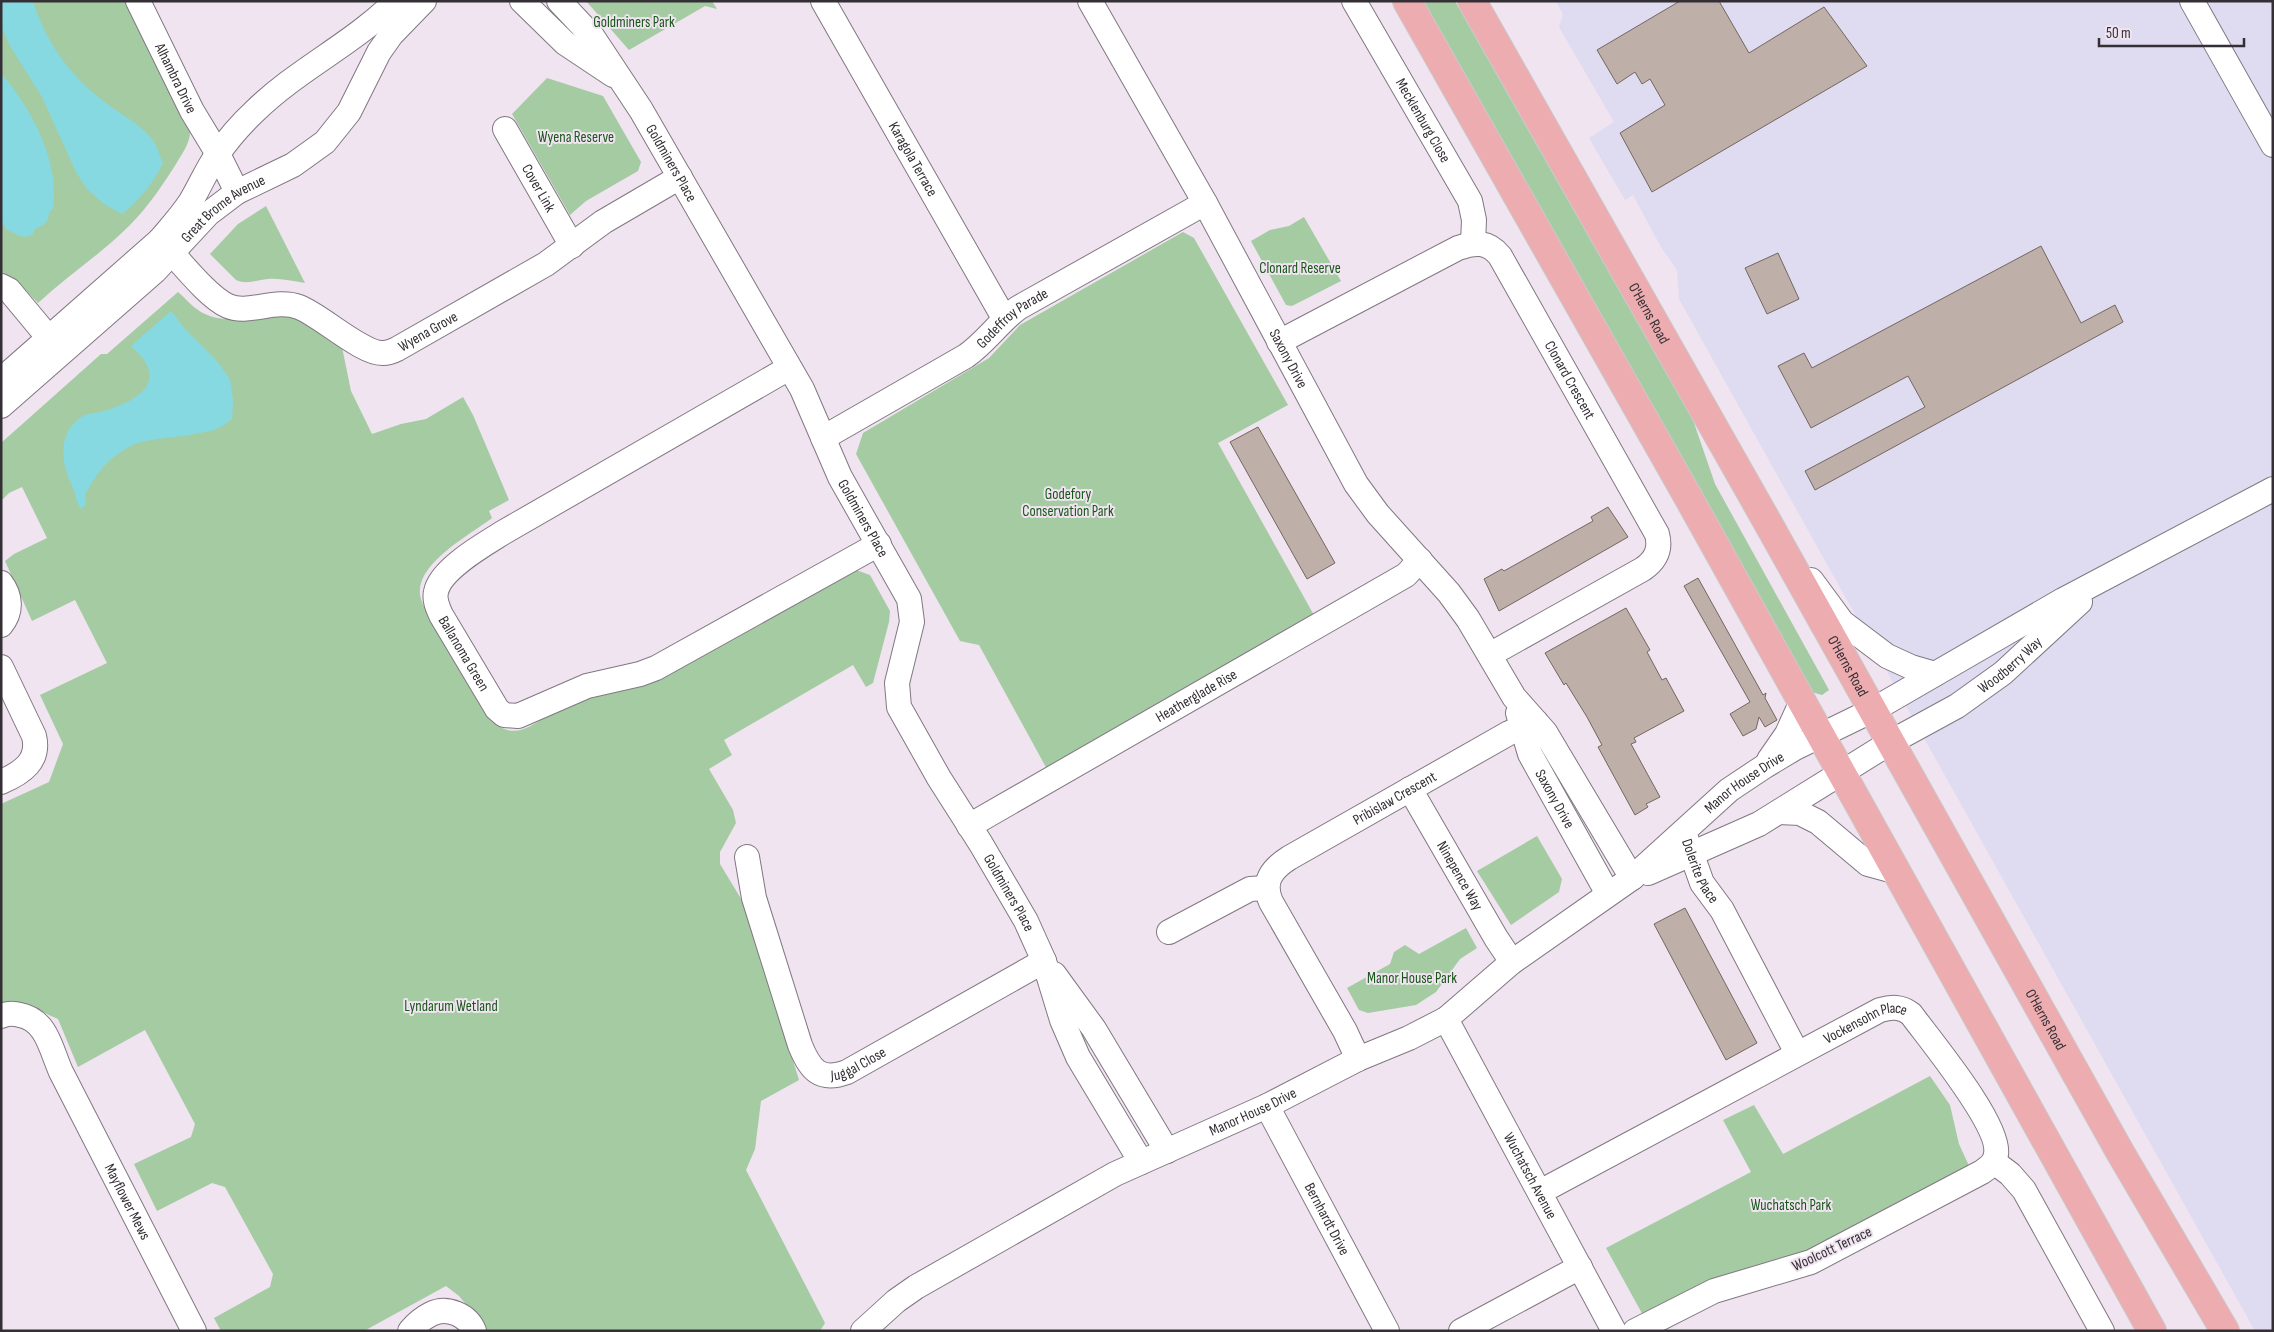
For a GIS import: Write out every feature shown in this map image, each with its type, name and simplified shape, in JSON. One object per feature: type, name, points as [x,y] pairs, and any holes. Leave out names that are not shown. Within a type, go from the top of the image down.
[{"type":"main road","points":[[1407,1],[1692,504],[2152,1331]]},
{"type":"main road","name":"O'Herns Road","points":[[1472,1],[1764,516],[2120,1152],[2226,1331]]},
{"type":"street","name":"Alhambra Drive","points":[[138,1],[192,111],[218,154],[237,192]]},
{"type":"street","name":"Great Brome Avenue","points":[[166,246],[178,220],[218,154],[250,116],[293,77],[364,30],[396,1]]},
{"type":"street","name":"Great Brome Avenue","points":[[1,406],[55,345],[166,246],[237,192],[293,165],[325,142],[349,112],[379,52],[424,1]]},
{"type":"street","name":"Goldminers Place","points":[[522,1],[565,43],[625,84]]},
{"type":"street","name":"Goldminers Place","points":[[559,1],[592,36],[625,84],[680,177],[807,399],[840,477],[909,598],[912,609],[912,622],[897,683],[898,707],[1026,921],[1044,960],[1062,1020],[1078,1057],[1141,1162]]},
{"type":"street","name":"Karagola Terrace","points":[[822,1],[1004,318]]},
{"type":"street","name":"Saxony Drive","points":[[1090,1],[1205,203],[1356,484],[1378,514],[1450,593],[1490,654],[1529,725],[1530,754],[1608,894]]},
{"type":"street","name":"Mecklenburg Close","points":[[1354,1],[1470,201],[1474,220],[1473,243]]},
{"type":"street","points":[[2192,1],[2273,145]]},
{"type":"street","name":"Cover Link","points":[[505,128],[572,246]]},
{"type":"street","name":"Wyena Grove","points":[[166,246],[212,295],[229,307],[240,309],[282,304],[298,307],[311,313],[364,348],[383,353],[397,349],[546,264],[603,222],[680,177]]},
{"type":"street","name":"Godeffroy Parade","points":[[822,438],[966,356],[979,346],[1004,318],[1018,308],[1205,203]]},
{"type":"street","points":[[1279,342],[1458,248],[1473,243]]},
{"type":"street","name":"Clonard Crescent","points":[[1473,243],[1489,246],[1495,250],[1505,264],[1657,534],[1659,546],[1654,559],[1643,569],[1490,654]]},
{"type":"street","points":[[1,286],[9,290],[55,345]]},
{"type":"street","name":"Great Brome Avenue","points":[[1,380],[55,345]]},
{"type":"street","name":"Ballanoma Green","points":[[790,368],[504,532],[473,552],[448,573],[439,584],[436,600],[441,615],[496,709],[504,715],[518,716],[587,686],[640,674],[656,668],[879,544]]},
{"type":"street","name":"Woodberry Way","points":[[1872,710],[2064,600],[2273,489]]},
{"type":"street","points":[[1764,516],[1842,622],[1887,656],[1912,667],[1935,674]]},
{"type":"street","name":"Heatherglade Rise","points":[[969,826],[1398,579],[1420,560]]},
{"type":"street","name":"Woodberry Way","points":[[1891,742],[1957,706],[2003,673],[2069,611],[2117,572]]},
{"type":"street","points":[[1,583],[8,594],[10,604],[8,614],[1,625]]},
{"type":"street","points":[[1,667],[34,736],[36,745],[34,756],[29,765],[14,776],[1,782]]},
{"type":"street","points":[[1765,766],[1787,734],[1802,703]]},
{"type":"street","name":"Manor House Drive","points":[[1693,843],[1729,790],[1765,766],[1872,710]]},
{"type":"street","name":"Saxony Drive","points":[[1529,725],[1545,732],[1632,878]]},
{"type":"street","name":"Pribislaw Crescent","points":[[1266,888],[1270,874],[1281,863],[1410,789],[1529,725]]},
{"type":"street","name":"Manor House Drive","points":[[863,1331],[896,1301],[916,1287],[1087,1189],[1141,1162],[1268,1106],[1358,1059],[1410,1038],[1446,1020],[1512,962],[1632,878],[1652,858],[1693,843],[1759,824],[1891,742]]},
{"type":"street","name":"Ninepence Way","points":[[1410,789],[1496,938],[1512,962]]},
{"type":"street","points":[[1779,812],[1800,813],[1818,822],[1868,864],[1897,872]]},
{"type":"street","name":"Dolerite Place","points":[[1693,843],[1722,910],[1797,1053]]},
{"type":"street","name":"Juggal Close","points":[[747,856],[754,898],[800,1045],[808,1063],[820,1074],[828,1076],[848,1072],[1044,960]]},
{"type":"street","points":[[1169,932],[1250,889],[1266,888],[1271,902],[1345,1031],[1358,1059]]},
{"type":"street","name":"Goldminers Place","points":[[1044,960],[1081,1010],[1167,1151]]},
{"type":"street","name":"Vockensohn Place","points":[[1540,1192],[1880,1010],[1899,1008],[1907,1010],[1983,1114],[1995,1141],[1996,1156],[1994,1162]]},
{"type":"street","name":"Mayflower Mews","points":[[1,1016],[12,1013],[28,1016],[37,1021],[43,1028],[61,1072],[194,1331]]},
{"type":"street","name":"Wuchatsch Avenue","points":[[1446,1020],[1614,1331]]},
{"type":"street","name":"Mayflower Mews","points":[[1,1031],[19,1029],[33,1036],[61,1072]]},
{"type":"street","name":"Bernhardt Drive","points":[[1268,1106],[1387,1331]]},
{"type":"street","points":[[1994,1162],[2010,1174],[2024,1190],[2102,1331]]},
{"type":"street","name":"Woolcott Terrace","points":[[1635,1331],[1714,1291],[1811,1262],[1977,1174],[1994,1162]]},
{"type":"street","points":[[1461,1331],[1580,1267]]},
{"type":"street","points":[[410,1331],[422,1319],[433,1312],[447,1311],[459,1314],[471,1323],[474,1331]]},
{"type":"street","points":[[422,1331],[438,1326],[449,1327],[456,1331]]},
{"type":"shaded area","points":[[1556,1],[2273,1],[2273,1331],[2255,1331],[1679,299],[1677,270],[1661,247],[1633,195],[1625,200],[1589,138],[1614,122],[1559,27],[1563,14]]},
{"type":"green space","points":[[1,1],[126,1],[190,129],[188,143],[176,164],[160,188],[129,226],[96,256],[38,303],[15,279],[1,272]]},
{"type":"green space","name":"Goldminers Park","points":[[586,1],[712,1],[717,9],[705,6],[629,50]]},
{"type":"green space","points":[[1412,1],[1455,1],[1693,420],[1715,484],[1829,690],[1822,695],[1804,690]]},
{"type":"green space","name":"Wyena Reserve","points":[[547,78],[603,96],[641,162],[638,171],[586,201],[570,215],[512,114]]},
{"type":"green space","points":[[266,206],[305,283],[273,279],[248,282],[236,280],[210,254],[238,224]]},
{"type":"green space","name":"Clonard Reserve","points":[[1304,217],[1341,281],[1292,306],[1286,305],[1251,241],[1270,230],[1289,226]]},
{"type":"green space","name":"Godefory Conservation Park","points":[[1183,232],[1194,238],[1288,405],[1218,443],[1315,617],[1048,771],[979,645],[960,641],[856,454],[863,433],[989,358],[1020,325]]},
{"type":"green space","name":"Lyndarum Wetland","points":[[178,292],[198,310],[215,318],[237,319],[282,315],[300,319],[319,330],[342,347],[351,391],[372,434],[401,424],[426,419],[463,397],[473,415],[509,500],[489,511],[492,518],[458,541],[435,561],[426,572],[421,583],[420,595],[427,613],[484,711],[502,728],[510,731],[527,728],[556,710],[856,570],[870,575],[890,611],[889,622],[873,683],[866,687],[853,665],[724,740],[732,755],[709,769],[733,810],[736,823],[720,852],[720,864],[743,902],[799,1080],[761,1101],[755,1149],[746,1170],[825,1323],[820,1331],[488,1331],[459,1296],[446,1286],[364,1331],[221,1331],[214,1318],[270,1287],[273,1274],[225,1187],[212,1183],[157,1211],[134,1164],[191,1137],[195,1124],[145,1030],[78,1067],[58,1019],[24,1004],[1,1004],[1,804],[49,782],[63,744],[40,695],[107,663],[75,600],[32,621],[5,561],[14,554],[47,538],[22,487],[9,493],[1,501],[1,443],[101,354],[107,354]]},
{"type":"green space","points":[[1537,836],[1562,879],[1559,892],[1511,925],[1477,871]]},
{"type":"green space","name":"Manor House Park","points":[[1466,928],[1477,948],[1460,959],[1436,992],[1416,1005],[1368,1013],[1359,1010],[1347,988],[1390,964],[1394,952],[1405,945],[1419,954]]},
{"type":"green space","name":"Wuchatsch Park","points":[[1930,1076],[1950,1105],[1959,1144],[1970,1168],[1815,1252],[1644,1317],[1606,1248],[1751,1172],[1723,1120],[1754,1105],[1783,1154]]},
{"type":"water","points":[[1,1],[33,1],[45,31],[61,58],[71,70],[93,93],[144,130],[155,144],[163,163],[145,191],[122,214],[104,204],[87,189],[77,174],[42,97],[10,46],[1,26]]},
{"type":"water","points":[[1,73],[23,102],[41,136],[52,172],[53,208],[49,212],[46,223],[35,229],[32,235],[23,237],[7,230],[1,221]]},
{"type":"water","points":[[171,311],[185,329],[216,360],[230,379],[233,400],[232,419],[210,431],[143,442],[122,451],[109,462],[93,481],[85,495],[86,504],[81,509],[64,464],[64,446],[69,429],[83,416],[117,407],[141,393],[149,379],[149,371],[142,357],[131,346]]},
{"type":"building","points":[[1680,1],[1719,1],[1749,53],[1824,7],[1867,66],[1652,192],[1620,133],[1665,105],[1650,79],[1642,84],[1635,72],[1617,84],[1597,50]]},
{"type":"building","points":[[2041,246],[2081,323],[2115,305],[2123,322],[1815,490],[1805,471],[1925,407],[1908,376],[1811,428],[1778,366],[1804,353],[1812,368]]},
{"type":"building","points":[[1778,253],[1799,299],[1767,314],[1745,268]]},
{"type":"building","points":[[1258,427],[1335,563],[1307,579],[1230,442]]},
{"type":"building","points":[[1608,507],[1628,537],[1499,611],[1484,579],[1502,569],[1504,571],[1593,521],[1591,517]]},
{"type":"building","points":[[1698,578],[1763,695],[1766,693],[1765,698],[1777,720],[1765,727],[1759,717],[1756,729],[1743,736],[1730,714],[1750,702],[1684,586]]},
{"type":"building","points":[[1626,608],[1650,650],[1647,652],[1662,680],[1666,678],[1684,711],[1634,738],[1636,742],[1631,744],[1660,797],[1646,804],[1648,807],[1635,815],[1598,747],[1602,745],[1587,717],[1566,683],[1564,685],[1545,653]]},
{"type":"building","points":[[1685,908],[1757,1043],[1726,1060],[1654,924]]}]
